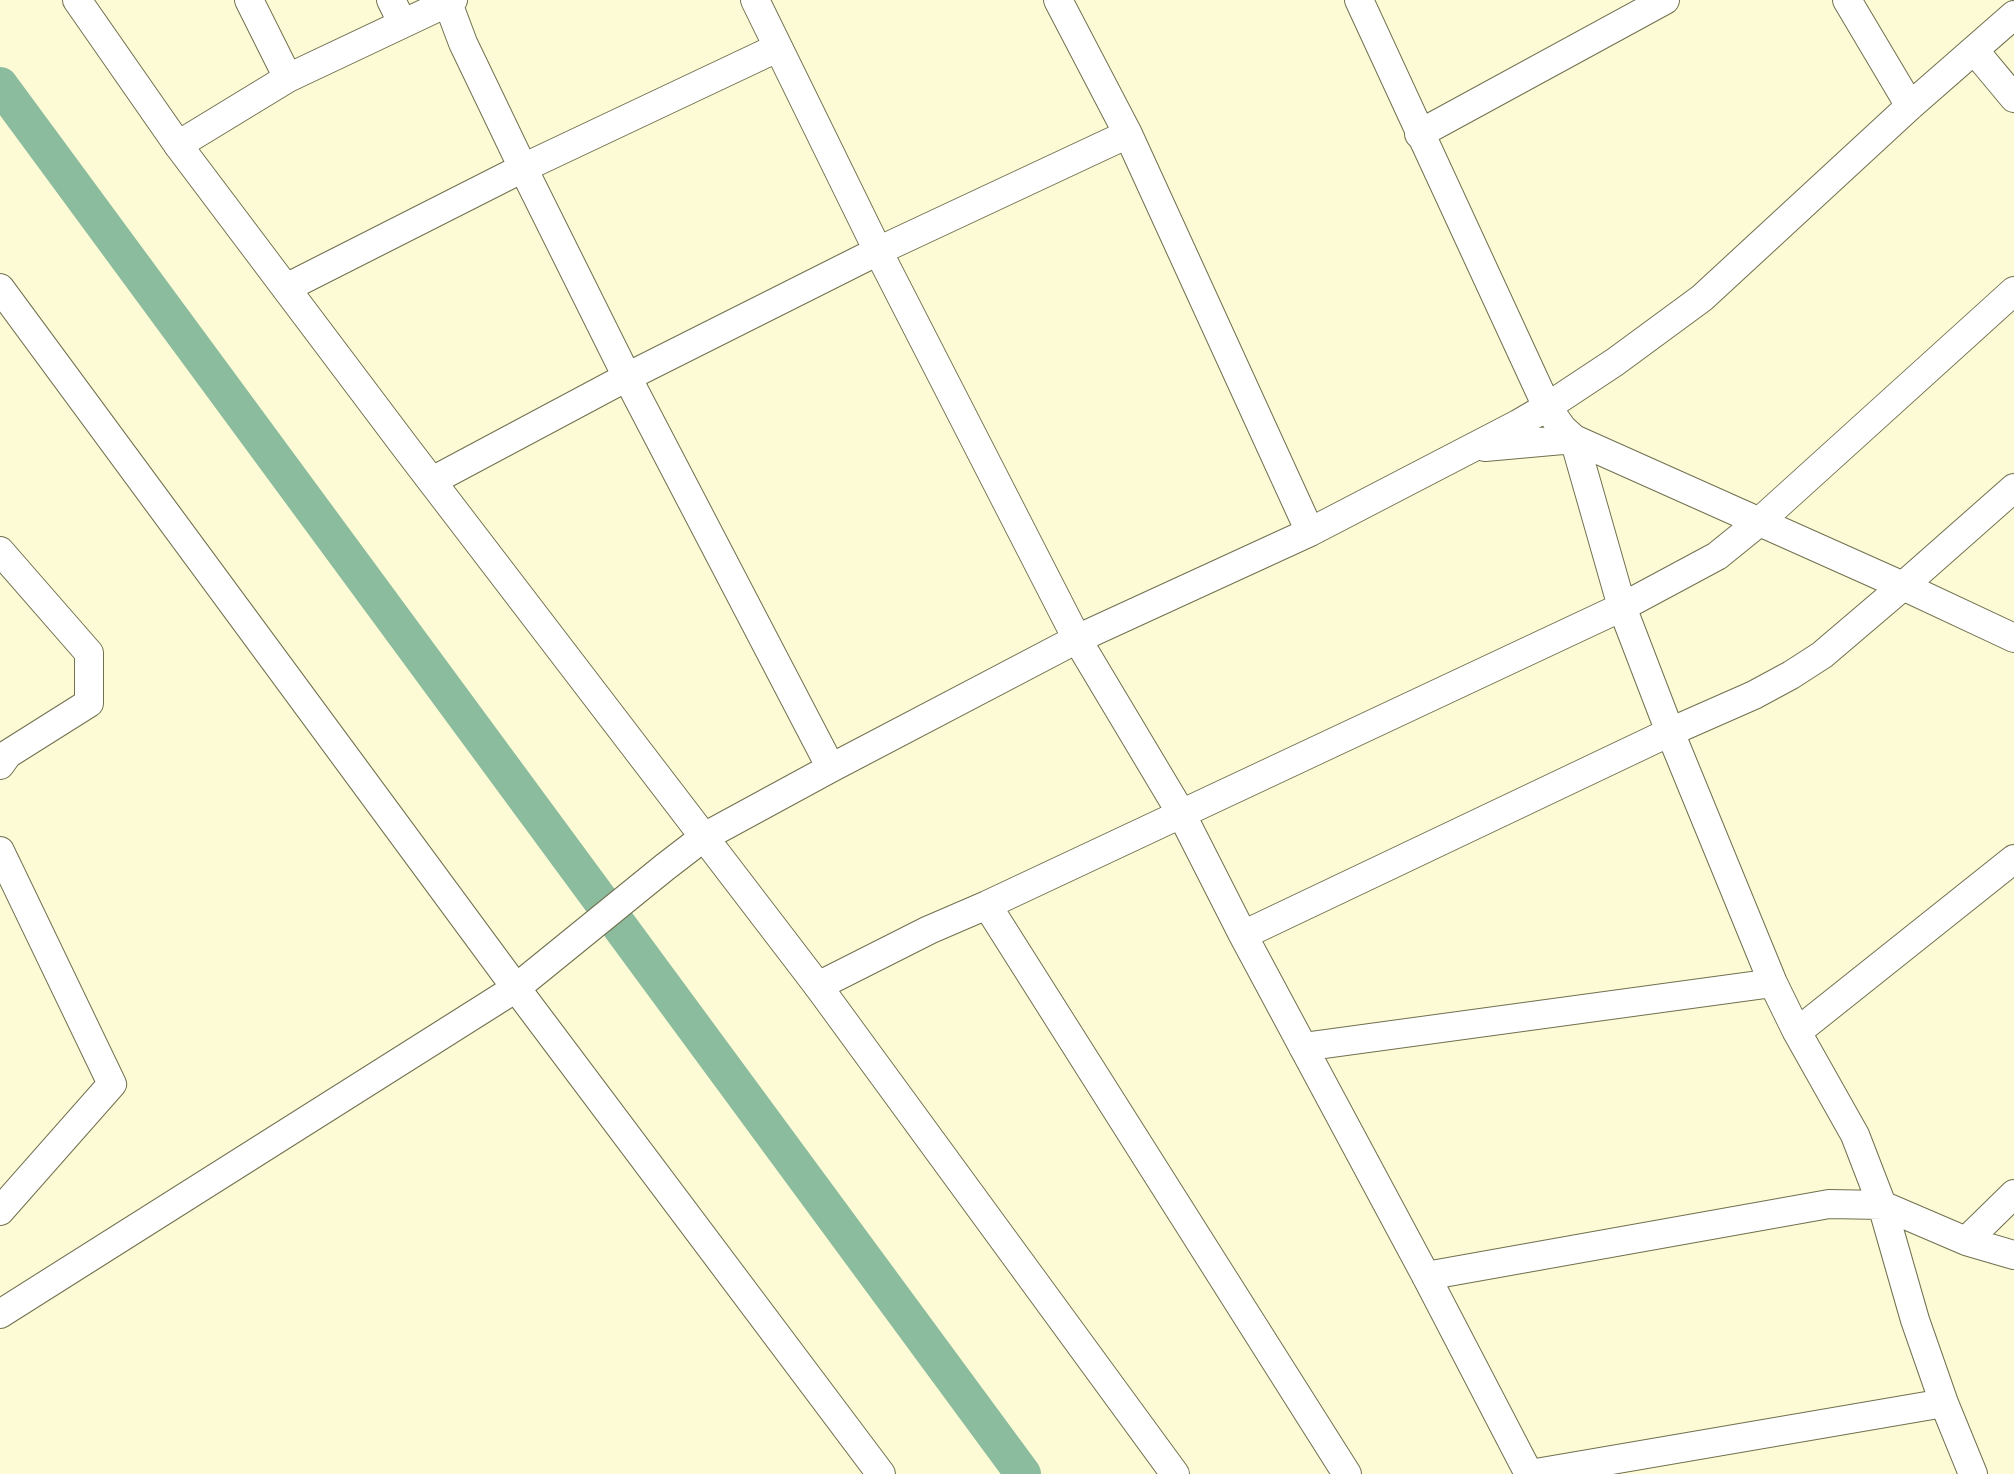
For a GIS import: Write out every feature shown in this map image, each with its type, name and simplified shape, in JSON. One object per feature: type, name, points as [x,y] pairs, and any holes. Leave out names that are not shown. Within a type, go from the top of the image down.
[{"type":"street","points":[[77,0],[178,145],[818,986],[1175,1474]]},
{"type":"street","points":[[249,0],[288,78]]},
{"type":"street","points":[[755,0],[878,251],[1077,639],[1181,813],[1302,1047],[1426,1276],[1530,1474],[1944,1403]]},
{"type":"street","points":[[1058,0],[1128,134],[1310,532]]},
{"type":"street","points":[[1359,0],[1419,134],[1547,407],[1562,428],[1574,439],[1903,586],[2014,638]]},
{"type":"street","points":[[1419,134],[1665,0]]},
{"type":"street","points":[[1847,0],[1910,106]]},
{"type":"street","points":[[178,145],[397,11],[450,1],[463,43],[523,168],[627,377],[831,768]]},
{"type":"street","points":[[0,1314],[516,988],[704,837],[1077,639],[1310,532],[1547,407],[1615,362],[1702,298],[1910,106],[2014,15]]},
{"type":"street","points":[[286,288],[523,168],[777,48]]},
{"type":"street","points":[[1974,50],[2014,98]]},
{"type":"street","points":[[432,481],[627,377],[878,251],[1128,134]]},
{"type":"street","points":[[0,288],[516,988],[881,1474]]},
{"type":"street","points":[[818,986],[929,930],[987,905],[1622,607],[1717,556],[1759,522],[2014,291]]},
{"type":"street","points":[[1470,448],[1574,439]]},
{"type":"street","points":[[1574,439],[1622,607],[1670,732],[1773,982],[1797,1032],[1855,1136],[1882,1205],[1915,1320],[1944,1403],[1974,1474]]},
{"type":"street","points":[[1243,935],[1670,732],[1754,695],[1791,675],[1822,655],[2014,488]]},
{"type":"street","points":[[0,551],[89,653],[89,703],[8,754],[0,765]]},
{"type":"street","points":[[0,851],[112,1084],[0,1211]]},
{"type":"street","points":[[1797,1032],[2014,859]]},
{"type":"street","points":[[987,905],[1347,1474]]},
{"type":"street","points":[[1302,1047],[1773,982]]},
{"type":"street","points":[[1966,1240],[2014,1194]]},
{"type":"street","points":[[1426,1276],[1829,1204],[1882,1205],[1966,1240],[2014,1255]]},
{"type":"waterway","points":[[0,85],[1023,1474]]}]
